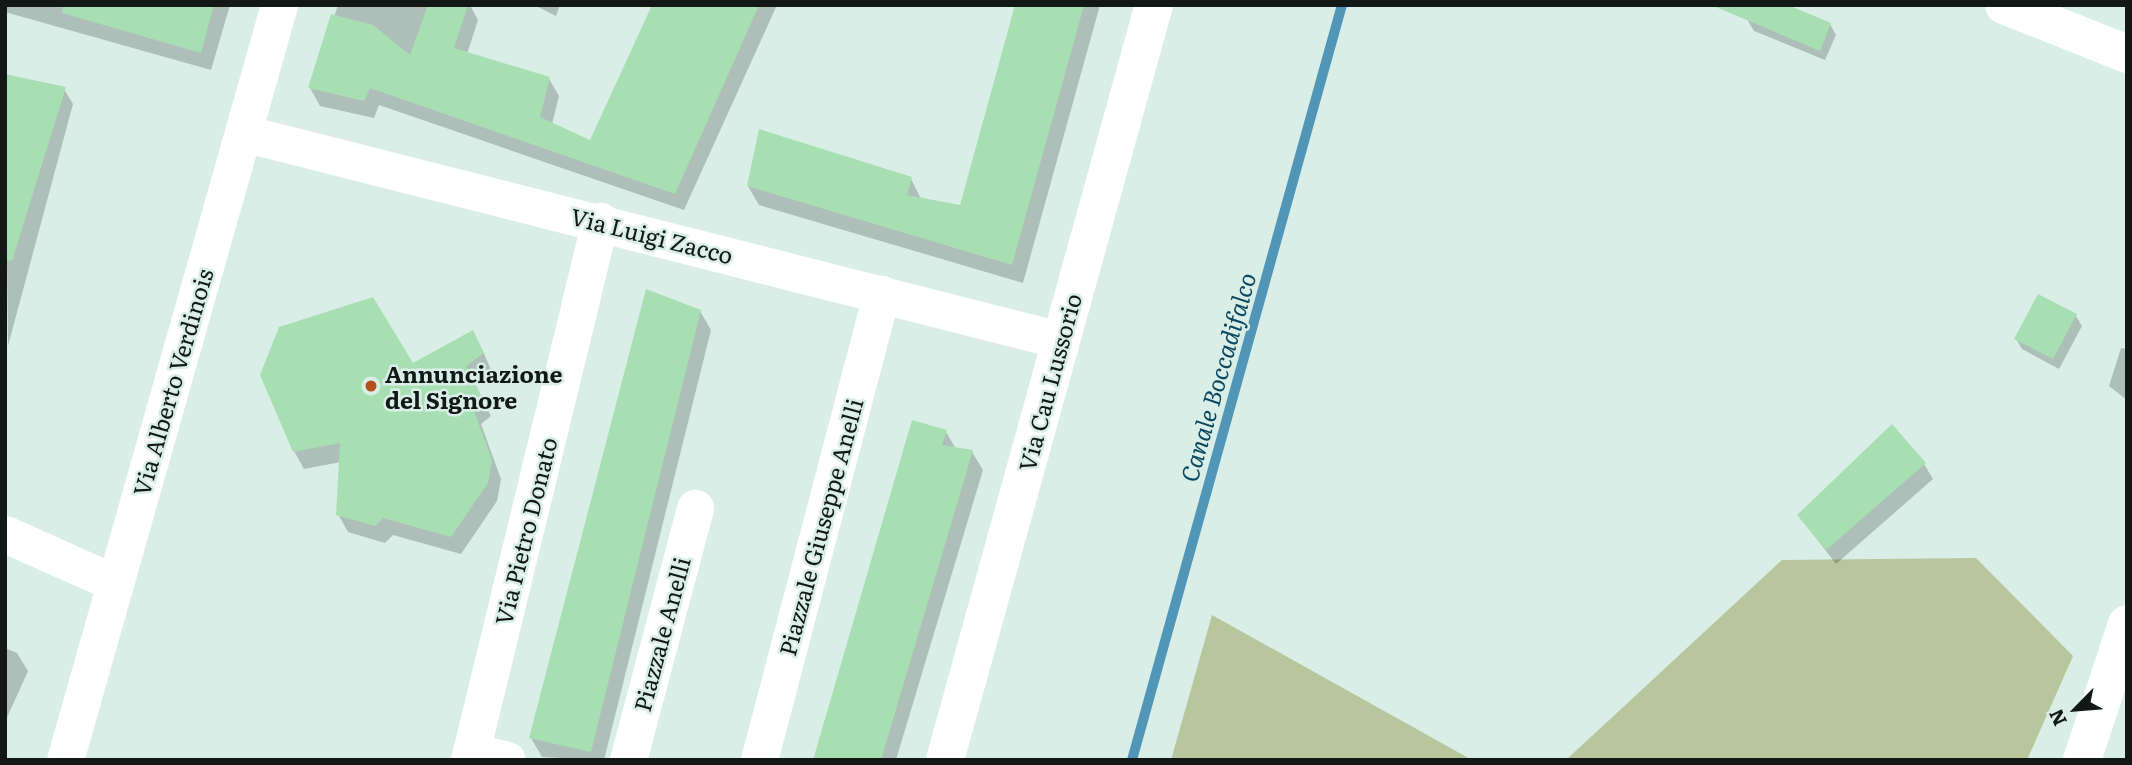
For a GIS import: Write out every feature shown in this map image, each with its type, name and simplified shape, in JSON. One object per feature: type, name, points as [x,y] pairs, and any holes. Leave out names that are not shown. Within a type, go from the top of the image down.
[{"type":"street","name":"Via Alberto Verdinois","points":[[65,760],[279,5]]},
{"type":"street","name":"Via Cau Lussorio","points":[[945,760],[1154,5]]},
{"type":"street","points":[[2004,5],[2127,54]]},
{"type":"street","name":"Via Luigi Zacco","points":[[243,133],[600,221],[1060,340]]},
{"type":"street","name":"Via Pietro Donato","points":[[470,755],[600,221]]},
{"type":"street","name":"Piazzale Giuseppe Anelli","points":[[759,760],[881,294]]},
{"type":"street","name":"Piazzale Anelli","points":[[628,760],[695,508]]},
{"type":"street","points":[[5,534],[115,583]]},
{"type":"street","points":[[2082,760],[2127,624]]},
{"type":"street","points":[[470,755],[507,760]]},
{"type":"green space","points":[[1976,558],[2073,656],[2027,760],[1566,760],[1782,560]]},
{"type":"green space","points":[[1212,615],[1472,760],[1171,760]]},
{"type":"building","points":[[63,5],[214,5],[201,53],[62,13]]},
{"type":"building","points":[[428,5],[468,5],[454,48],[550,77],[540,117],[590,140],[652,5],[759,5],[675,194],[370,88],[364,101],[308,88],[331,14],[373,25],[410,55]]},
{"type":"building","points":[[1015,5],[1084,5],[1012,265],[747,186],[759,129],[912,177],[907,195],[960,205]]},
{"type":"building","points":[[1711,5],[1788,5],[1831,23],[1820,51]]},
{"type":"building","points":[[5,74],[66,87],[12,261],[5,260]]},
{"type":"building","points":[[646,289],[701,310],[591,752],[529,738]]},
{"type":"building","points":[[2038,294],[2077,314],[2053,359],[2014,339]]},
{"type":"building","points":[[373,297],[413,363],[473,330],[484,353],[466,366],[482,397],[472,405],[492,460],[488,483],[451,537],[383,518],[375,526],[336,515],[340,443],[293,452],[260,375],[279,327]]},
{"type":"building","points":[[912,420],[947,430],[942,445],[973,450],[881,760],[813,760]]},
{"type":"building","points":[[1892,424],[1926,463],[1826,550],[1797,515]]},
{"type":"waterway","name":"Canale Boccadifalco","points":[[1132,760],[1342,5]]},
{"type":"place","name":"Annunciazione del Signore","points":[[371,386]]}]
